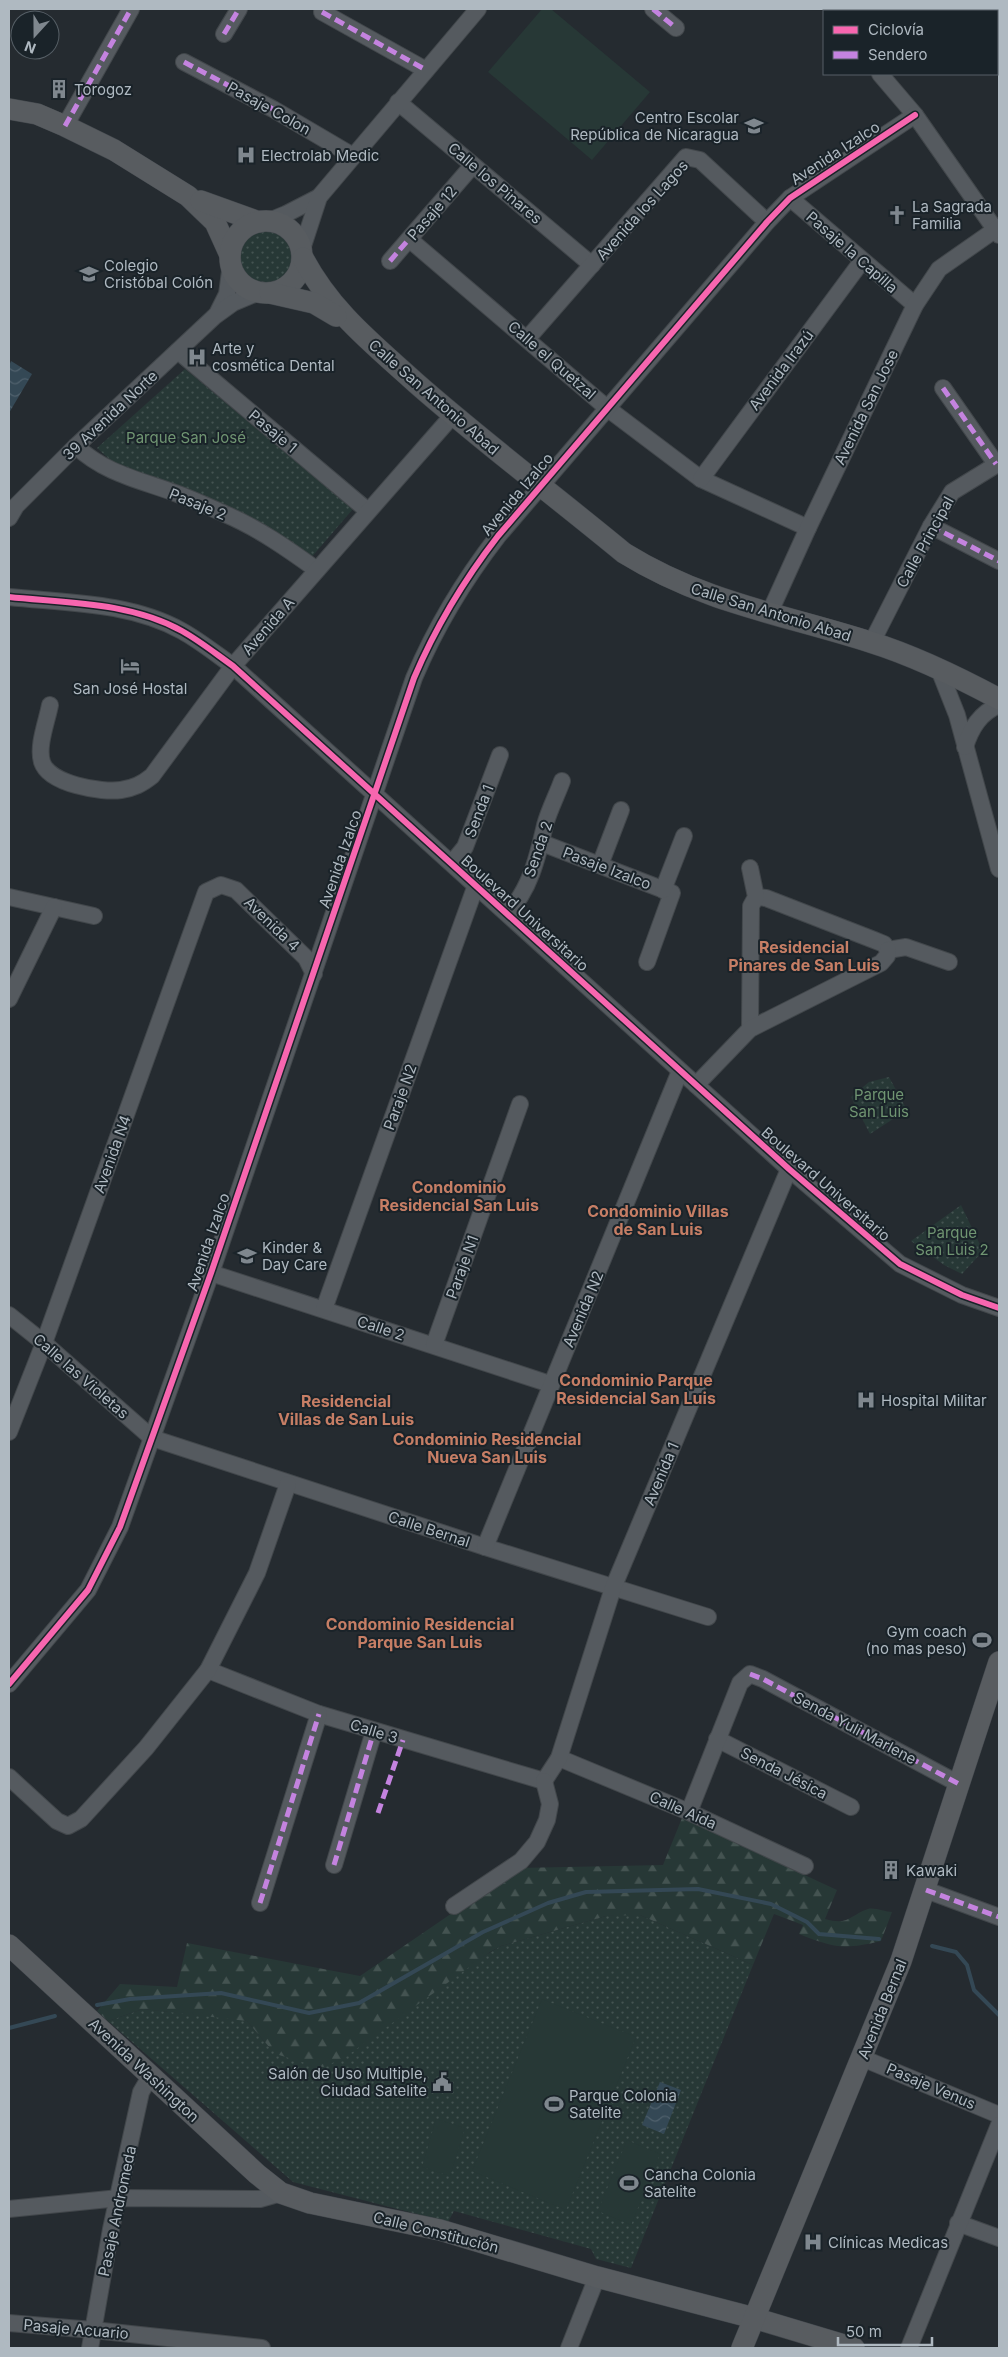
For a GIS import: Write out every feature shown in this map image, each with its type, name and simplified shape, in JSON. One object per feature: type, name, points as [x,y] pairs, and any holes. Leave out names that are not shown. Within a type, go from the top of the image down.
[{"type":"main road","points":[[9,108],[37,114],[114,150],[188,196],[215,222],[240,281],[249,288],[265,292],[285,288],[294,280],[300,270],[302,253],[297,237],[288,228],[188,196]]},
{"type":"main road","points":[[231,260],[234,242],[240,232],[246,227],[264,221]]},
{"type":"main road","name":"Calle San Antonio Abad","points":[[302,253],[316,283],[351,325],[453,415],[624,553],[649,568],[692,589],[769,614],[872,642],[938,668],[999,699]]},
{"type":"main road","name":"Calle San Antonio Abad","points":[[265,292],[314,303],[351,325]]},
{"type":"main road","name":"Avenida Bernal","points":[[742,2348],[901,1961],[926,1890],[999,1662]]},
{"type":"main road","name":"Avenida Washington","points":[[9,1945],[257,2174],[281,2193]]},
{"type":"main road","name":"Calle Constitución","points":[[281,2193],[310,2203],[440,2230],[597,2277],[754,2318],[854,2348]]},
{"type":"street","points":[[65,126],[131,9]]},
{"type":"street","points":[[224,34],[239,9]]},
{"type":"street","points":[[264,221],[286,214],[318,197],[478,9]]},
{"type":"street","points":[[656,10],[676,28]]},
{"type":"street","points":[[322,12],[426,70]]},
{"type":"street","name":"Pasaje Colon","points":[[184,62],[272,109],[353,156]]},
{"type":"street","points":[[881,75],[915,115],[998,230]]},
{"type":"street","name":"Calle los Pinares","points":[[398,102],[592,265]]},
{"type":"street","name":"Avenida Izalco","points":[[9,1684],[88,1590],[120,1526],[211,1273],[414,678],[439,626],[469,574],[540,486],[767,222],[790,198],[915,115]]},
{"type":"street","name":"Avenida los Lagos","points":[[528,339],[686,158],[700,160],[767,222]]},
{"type":"street","name":"Pasaje 12","points":[[390,261],[474,165]]},
{"type":"street","points":[[302,253],[318,197]]},
{"type":"street","name":"Pasaje la Capilla","points":[[790,198],[915,305]]},
{"type":"street","name":"Avenida San Jose","points":[[769,614],[915,305],[939,269],[998,230]]},
{"type":"street","name":"Calle el Quetzal","points":[[409,239],[607,408],[701,479],[808,528]]},
{"type":"street","name":"39 Avenida Norte","points":[[215,316],[223,305],[227,294],[231,260]]},
{"type":"street","name":"Avenida Irazú","points":[[701,479],[862,261]]},
{"type":"street","name":"39 Avenida Norte","points":[[9,518],[16,506],[76,446],[215,316],[233,303],[265,292]]},
{"type":"street","name":"Pasaje 1","points":[[178,351],[368,511]]},
{"type":"street","points":[[943,388],[998,463]]},
{"type":"street","name":"Avenida A","points":[[50,705],[42,747],[42,762],[49,773],[73,785],[119,791],[139,786],[152,776],[233,666],[453,415]]},
{"type":"street","name":"Pasaje 2","points":[[76,446],[85,455],[112,471],[140,483],[175,493],[228,515],[274,539],[317,570]]},
{"type":"street","name":"Calle Principal","points":[[872,642],[931,526],[952,492],[998,463]]},
{"type":"street","points":[[931,526],[999,561]]},
{"type":"street","name":"Boulevard Universitario","points":[[9,597],[69,602],[130,612],[181,630],[233,666],[789,1169],[900,1264],[962,1295],[999,1308]]},
{"type":"street","points":[[938,668],[950,694],[999,869]]},
{"type":"street","points":[[966,747],[975,724],[983,714],[999,705]]},
{"type":"street","name":"Senda 1","points":[[452,863],[465,846],[500,755]]},
{"type":"street","name":"Senda 2","points":[[507,913],[520,897],[542,843],[546,823],[562,781]]},
{"type":"street","points":[[600,865],[621,810]]},
{"type":"street","points":[[647,962],[684,836]]},
{"type":"street","name":"Pasaje Izalco","points":[[542,843],[668,892]]},
{"type":"street","points":[[750,868],[756,897],[751,906],[750,1029]]},
{"type":"street","name":"Avenida 4","points":[[221,885],[236,890],[306,958],[314,974]]},
{"type":"street","name":"Avenida N4","points":[[9,1432],[44,1343],[206,892],[221,885]]},
{"type":"street","name":"Paraje N2","points":[[324,1309],[476,885]]},
{"type":"street","points":[[9,897],[94,916]]},
{"type":"street","points":[[696,1085],[750,1029],[881,962],[887,956],[888,950],[884,944],[766,898],[756,897]]},
{"type":"street","points":[[9,999],[54,907]]},
{"type":"street","points":[[888,950],[906,947],[949,962]]},
{"type":"street","name":"Avenida N2","points":[[485,1547],[550,1384],[574,1333],[680,1071]]},
{"type":"street","name":"Paraje N1","points":[[434,1345],[520,1104]]},
{"type":"street","name":"Avenida 1","points":[[544,1781],[560,1758],[613,1588],[789,1169]]},
{"type":"street","name":"Calle 2","points":[[211,1273],[550,1384]]},
{"type":"street","name":"Calle las Violetas","points":[[9,1315],[44,1343],[152,1438]]},
{"type":"street","name":"Calle Bernal","points":[[152,1438],[288,1484],[708,1617]]},
{"type":"street","points":[[9,1777],[56,1821],[68,1826],[81,1819],[146,1748],[208,1670],[257,1573],[288,1484]]},
{"type":"street","name":"Calle 3","points":[[208,1670],[319,1714],[544,1781]]},
{"type":"street","name":"Senda Yuli Marlene","points":[[717,1739],[740,1683],[750,1674],[764,1679],[959,1784]]},
{"type":"street","points":[[260,1903],[319,1714]]},
{"type":"street","points":[[334,1865],[374,1731]]},
{"type":"street","points":[[690,1812],[717,1739]]},
{"type":"street","name":"Senda Jésica","points":[[717,1739],[851,1807]]},
{"type":"street","name":"Calle Aida","points":[[560,1758],[690,1812],[805,1866]]},
{"type":"street","points":[[454,1906],[521,1861],[537,1842],[547,1820],[550,1804],[544,1781]]},
{"type":"street","points":[[926,1890],[999,1917]]},
{"type":"street","name":"Pasaje Venus","points":[[862,2058],[999,2115]]},
{"type":"street","name":"Pasaje Andromeda","points":[[90,2348],[111,2229],[141,2092],[151,2075]]},
{"type":"street","points":[[909,2348],[999,2125]]},
{"type":"street","points":[[9,2209],[119,2198],[260,2199],[281,2193]]},
{"type":"street","points":[[958,2223],[999,2238]]},
{"type":"street","points":[[569,2348],[597,2277]]},
{"type":"street","name":"Pasaje Acuario","points":[[9,2323],[262,2348]]},
{"type":"green space","points":[[542,9],[551,9],[650,92],[592,160],[488,72]]},
{"type":"green space","points":[[850,9],[973,10],[851,10]]},
{"type":"green space","points":[[267,227],[283,232],[288,236],[292,241],[297,257],[292,273],[288,278],[283,282],[267,287],[251,282],[246,278],[242,273],[237,257],[242,241],[246,236],[251,232]]},
{"type":"green space","name":"Parque San José","points":[[185,369],[353,509],[310,559],[117,466],[97,448]]},
{"type":"green space","name":"Parque San Luis","points":[[889,1077],[907,1110],[870,1134],[851,1097],[869,1082]]},
{"type":"green space","name":"Parque San Luis 2","points":[[961,1205],[983,1251],[962,1274],[944,1265],[911,1241]]},
{"type":"green space","points":[[682,1818],[837,1890],[825,1919],[839,1921],[849,1919],[862,1911],[870,1909],[892,1912],[881,1941],[858,1946],[831,1945],[799,1934],[803,1925],[774,1914],[753,1965],[640,1915],[606,1916],[501,1946],[490,1952],[344,2058],[323,2067],[279,2055],[270,2048],[247,2021],[143,2009],[108,2021],[97,2011],[120,1984],[177,1987],[187,1943],[360,1976],[518,1868],[663,1865]]},
{"type":"green space","points":[[640,1915],[753,1965],[631,2268],[596,2259],[591,2249],[454,2211],[448,2222],[293,2182],[108,2021],[143,2009],[238,2019],[247,2021],[270,2048],[482,1957],[501,1946],[606,1916]]},
{"type":"green space","name":"Parque Colonia Satelite","points":[[542,1999],[636,2037],[566,2210],[472,2171]]},
{"type":"green space","points":[[436,2119],[465,2128],[450,2176],[422,2167]]},
{"type":"green space","name":"Cancha Colonia Satelite","points":[[627,2140],[660,2154],[631,2225],[598,2211]]},
{"type":"water","points":[[11,361],[32,374],[9,413],[9,366]]},
{"type":"water","points":[[660,2082],[681,2090],[664,2134],[642,2125]]},
{"type":"waterway","points":[[97,2005],[130,1999],[221,1993],[309,2013],[359,2003],[483,1932],[548,1903],[586,1892],[698,1889],[771,1904],[807,1922],[819,1934],[879,1939]]},
{"type":"waterway","points":[[932,1946],[956,1952],[967,1965],[974,1990],[999,2015]]},
{"type":"waterway","points":[[9,2028],[55,2016]]},
{"type":"marked path","points":[[65,126],[131,9]]},
{"type":"marked path","points":[[224,34],[239,9]]},
{"type":"marked path","points":[[653,9],[676,28]]},
{"type":"marked path","points":[[322,12],[426,70]]},
{"type":"marked path","points":[[184,62],[273,109]]},
{"type":"marked path","points":[[390,261],[409,239]]},
{"type":"marked path","points":[[943,388],[996,464]]},
{"type":"marked path","points":[[931,526],[999,561]]},
{"type":"marked path","points":[[750,1674],[763,1679],[959,1784]]},
{"type":"marked path","points":[[260,1903],[319,1714]]},
{"type":"marked path","points":[[334,1865],[374,1731]]},
{"type":"marked path","points":[[378,1813],[403,1740]]},
{"type":"marked path","points":[[926,1890],[999,1917]]},
{"type":"cycle path","points":[[9,1684],[88,1590],[120,1527],[211,1273],[414,678],[452,604],[498,536],[767,222],[790,198],[915,115]]},
{"type":"cycle path","points":[[9,597],[97,605],[141,614],[162,621],[182,631],[208,648],[233,666],[789,1169],[900,1264],[962,1295],[999,1308]]},
{"type":"place","name":"Torogoz","points":[[59,89]]},
{"type":"place","name":"Centro Escolar República de Nicaragua","points":[[754,126]]},
{"type":"place","name":"Electrolab Medic","points":[[246,155]]},
{"type":"place","name":"La Sagrada Familia","points":[[897,215]]},
{"type":"place","name":"Colegio Cristóbal Colón","points":[[89,274]]},
{"type":"place","name":"Arte y cosmética Dental","points":[[197,357]]},
{"type":"place","name":"San José Hostal","points":[[130,666]]},
{"type":"place","name":"Kinder & Day Care","points":[[247,1256]]},
{"type":"place","name":"Hospital Militar","points":[[866,1400]]},
{"type":"place","name":"Gym coach (no mas peso)","points":[[982,1640]]},
{"type":"place","name":"Kawaki","points":[[891,1870]]},
{"type":"place","name":"Salón de Uso Multiple, Ciudad Satelite","points":[[442,2082]]},
{"type":"place","name":"Parque Colonia Satelite","points":[[554,2104]]},
{"type":"place","name":"Cancha Colonia Satelite","points":[[629,2183]]},
{"type":"place","name":"Clínicas Medicas","points":[[813,2242]]},
{"type":"district","name":"Residencial Pinares de San Luis","points":[[804,956]]},
{"type":"district","name":"Condominio Residencial San Luis","points":[[459,1196]]},
{"type":"district","name":"Condominio Villas de San Luis","points":[[658,1220]]},
{"type":"district","name":"Condominio Parque Residencial San Luis","points":[[636,1389]]},
{"type":"district","name":"Residencial Villas de San Luis","points":[[346,1410]]},
{"type":"district","name":"Condominio Residencial Nueva San Luis","points":[[487,1448]]},
{"type":"district","name":"Condominio Residencial Parque San Luis","points":[[420,1633]]}]
